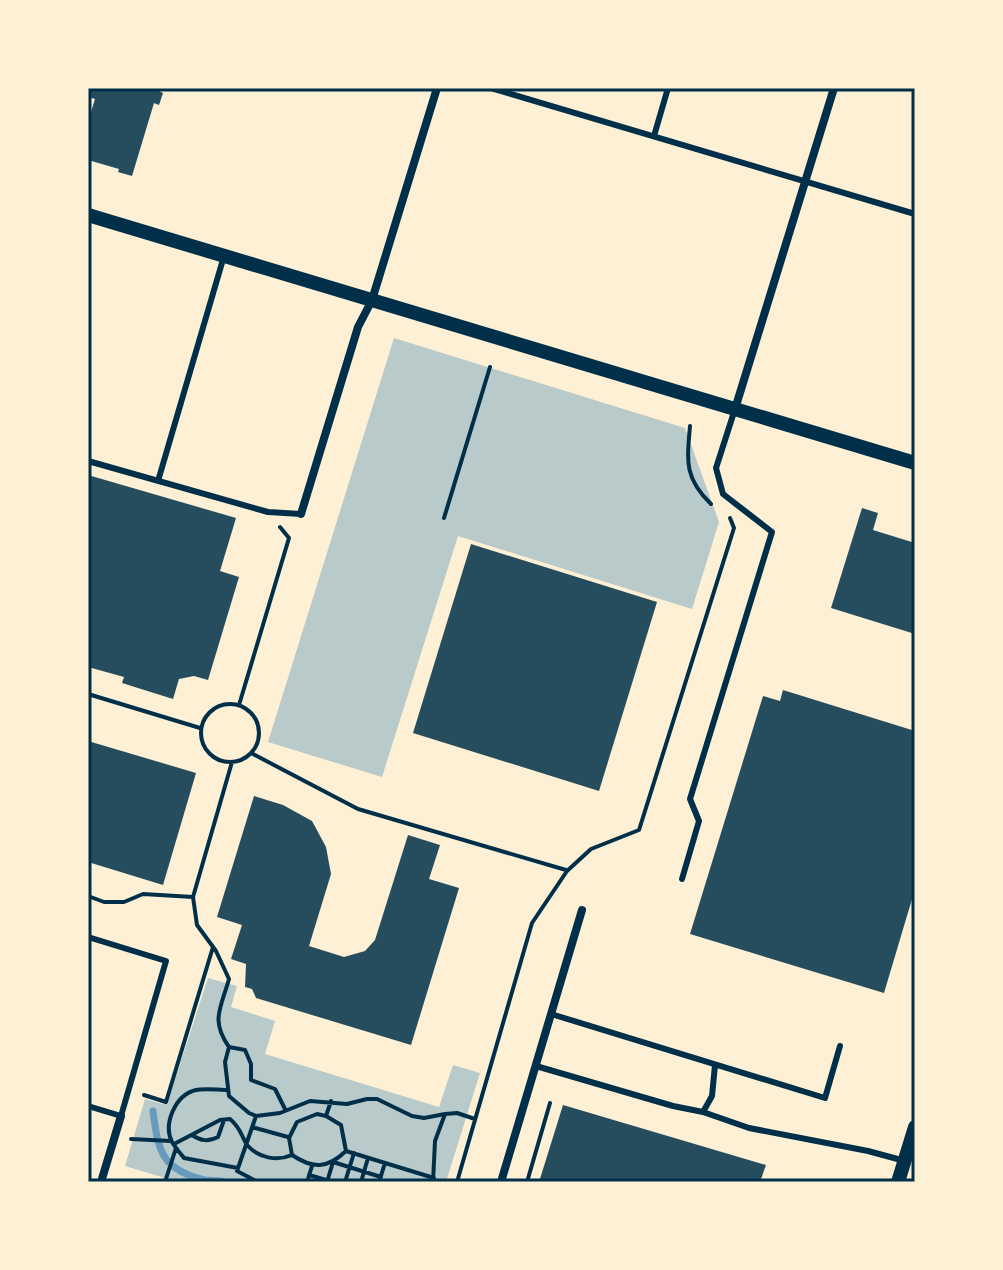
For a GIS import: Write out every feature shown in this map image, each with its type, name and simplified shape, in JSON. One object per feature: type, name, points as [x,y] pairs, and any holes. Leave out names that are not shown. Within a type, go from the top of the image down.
[{"type":"street","points":[[301,514],[358,327],[372,300],[437,88]]},
{"type":"street","points":[[735,409],[834,88]]},
{"type":"street","points":[[88,215],[915,463]]},
{"type":"street","points":[[501,1182],[582,910]]},
{"type":"street","points":[[101,1182],[121,1116]]},
{"type":"street","points":[[898,1182],[915,1127]]},
{"type":"lane","points":[[491,88],[915,214]]},
{"type":"lane","points":[[654,136],[668,88]]},
{"type":"lane","points":[[158,481],[224,256]]},
{"type":"lane","points":[[682,879],[699,821],[690,799],[772,532],[723,494],[716,468],[735,409]]},
{"type":"lane","points":[[88,461],[268,512],[301,514]]},
{"type":"lane","points":[[88,937],[166,961],[121,1116],[88,1106]]},
{"type":"lane","points":[[551,1014],[825,1098],[840,1046]]},
{"type":"lane","points":[[703,1112],[712,1096],[715,1065]]},
{"type":"lane","points":[[536,1066],[703,1112],[749,1128],[905,1161]]},
{"type":"path","points":[[444,518],[490,367]]},
{"type":"path","points":[[690,426],[687,462],[693,484],[709,503],[718,508]]},
{"type":"path","points":[[239,705],[289,538],[268,512]]},
{"type":"path","points":[[457,1182],[532,923],[567,871],[591,849],[639,830],[734,528],[727,513]]},
{"type":"path","points":[[88,694],[200,728]]},
{"type":"path","points":[[239,705],[254,717],[259,735],[251,753],[232,762],[223,762],[208,753],[200,728],[204,719],[219,706],[239,705]]},
{"type":"path","points":[[251,753],[358,809],[567,871]]},
{"type":"path","points":[[232,762],[193,897],[197,925],[213,947],[229,979],[217,1023],[229,1047],[225,1062],[229,1096],[256,1116],[310,1101],[347,1104],[377,1099],[412,1116],[424,1118],[457,1113],[475,1119]]},
{"type":"path","points":[[88,896],[104,902],[124,902],[143,894],[193,897]]},
{"type":"path","points":[[166,1102],[213,947]]},
{"type":"path","points":[[229,1047],[245,1050],[251,1064],[251,1080],[275,1089],[286,1110]]},
{"type":"path","points":[[228,1090],[196,1090],[184,1097],[173,1110],[168,1124],[174,1144],[184,1158],[238,1168]]},
{"type":"path","points":[[144,1095],[166,1102],[173,1110]]},
{"type":"path","points":[[326,1116],[331,1101]]},
{"type":"path","points":[[527,1182],[550,1103]]},
{"type":"path","points":[[346,1151],[433,1180],[435,1141],[445,1114]]},
{"type":"path","points":[[256,1116],[237,1171],[258,1182]]},
{"type":"path","points":[[292,1155],[291,1130],[305,1117],[326,1116],[341,1125],[346,1151]]},
{"type":"path","points":[[135,1124],[131,1139],[162,1140],[174,1144],[230,1119],[240,1127],[246,1145],[266,1157],[279,1160],[292,1155],[312,1166],[320,1167],[333,1162],[346,1151]]},
{"type":"path","points":[[192,1135],[199,1140],[212,1140],[218,1137],[224,1120]]},
{"type":"path","points":[[252,1127],[289,1138]]},
{"type":"path","points":[[165,1182],[173,1159],[174,1144]]},
{"type":"path","points":[[345,1182],[354,1153]]},
{"type":"path","points":[[361,1182],[368,1158]]},
{"type":"path","points":[[333,1162],[380,1180],[385,1163]]},
{"type":"path","points":[[309,1175],[329,1181],[333,1162]]},
{"type":"path","points":[[307,1182],[312,1166]]},
{"type":"shaded area","points":[[394,338],[685,428],[719,522],[692,609],[458,536],[382,777],[268,742]]},
{"type":"shaded area","points":[[208,978],[237,986],[231,1007],[275,1021],[265,1054],[439,1107],[453,1065],[480,1073],[446,1182],[178,1182],[125,1166],[145,1099],[163,1104],[169,1098]]},
{"type":"building","points":[[88,88],[153,88],[163,93],[159,105],[154,103],[132,176],[88,160],[88,122],[95,99],[88,97]]},
{"type":"building","points":[[88,475],[236,518],[220,571],[239,577],[208,680],[194,676],[179,679],[173,699],[122,683],[124,677],[88,667]]},
{"type":"building","points":[[862,508],[878,513],[873,530],[915,543],[915,634],[831,608]]},
{"type":"building","points":[[471,544],[657,602],[599,791],[413,733]]},
{"type":"building","points":[[783,690],[915,731],[915,889],[884,993],[690,934],[763,696],[780,701]]},
{"type":"building","points":[[88,741],[196,773],[163,885],[88,862]]},
{"type":"building","points":[[254,796],[283,805],[312,821],[326,847],[331,874],[309,946],[344,957],[365,951],[375,940],[408,835],[440,845],[429,879],[459,888],[411,1045],[256,998],[252,989],[245,987],[246,964],[231,959],[242,925],[217,917]]},
{"type":"building","points":[[563,1105],[766,1165],[760,1182],[539,1182]]},
{"type":"waterway","points":[[153,1111],[160,1147],[171,1164],[190,1176],[224,1182]]}]
